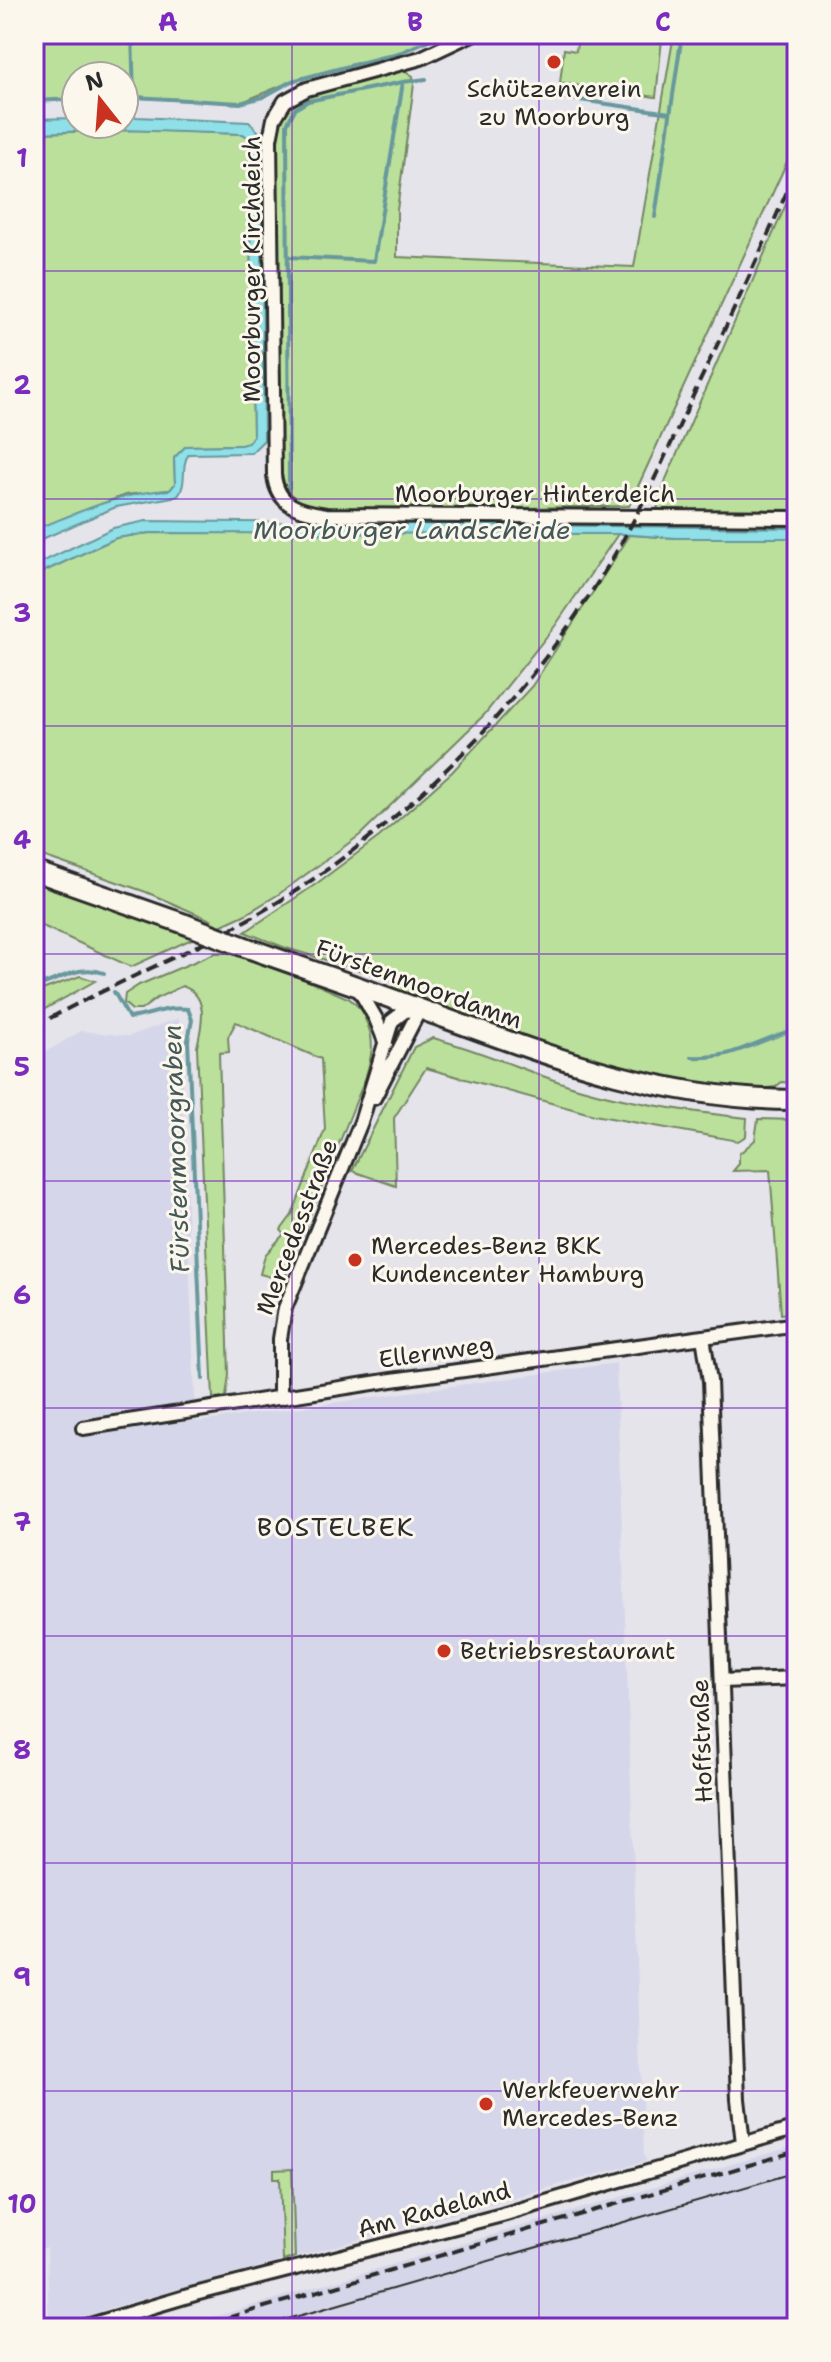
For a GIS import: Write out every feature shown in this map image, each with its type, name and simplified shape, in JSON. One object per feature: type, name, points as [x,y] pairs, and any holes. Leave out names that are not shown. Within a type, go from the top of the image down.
[{"type":"main road","name":"Fürstenmoordamm","points":[[34,871],[565,1062],[622,1078],[713,1094],[797,1100]]},
{"type":"street","name":"Moorburger Kirchdeich","points":[[279,496],[274,475],[270,139],[274,119],[285,101],[307,89],[421,58],[472,34]]},
{"type":"street","name":"Moorburger Hinterdeich","points":[[279,496],[296,508],[326,515],[797,518]]},
{"type":"street","points":[[357,986],[386,1044]]},
{"type":"street","name":"Mercedesstraße","points":[[280,1398],[280,1339],[285,1308],[361,1122],[394,1019],[405,1011],[420,1009]]},
{"type":"street","name":"Mercedesstraße","points":[[361,1122],[420,1009]]},
{"type":"street","name":"Ellernweg","points":[[83,1428],[392,1380],[797,1324]]},
{"type":"street","name":"Hoffstraße","points":[[703,1337],[710,1381],[738,2099],[743,2143]]},
{"type":"street","points":[[722,1681],[797,1678]]},
{"type":"street","name":"Am Radeland","points":[[80,2328],[235,2283],[488,2219],[797,2128]]},
{"type":"shaded area","points":[[179,1018],[196,1422],[616,1363],[644,2155],[647,2161],[110,2308],[49,2328],[47,2248],[34,2248],[34,1059],[81,1031],[129,1036]]},
{"type":"shaded area","points":[[797,2145],[797,2322],[780,2328],[176,2328]]},
{"type":"green space","points":[[34,34],[442,34],[402,52],[292,81],[240,103],[140,98],[140,60],[60,60],[60,100],[34,101]]},
{"type":"green space","points":[[578,34],[626,34],[662,39],[656,97],[560,83],[564,49],[576,51]]},
{"type":"green space","points":[[674,34],[797,34],[797,140],[629,506],[331,512],[295,499],[282,477],[280,464],[276,141],[286,109],[299,98],[344,82],[404,70],[413,76],[397,210],[397,257],[634,267]]},
{"type":"green space","points":[[140,130],[243,134],[249,138],[253,436],[248,444],[186,446],[174,458],[175,484],[170,490],[125,495],[42,527],[34,533],[34,133],[60,132],[60,140],[140,140]]},
{"type":"green space","points":[[797,179],[797,514],[693,514],[657,509],[666,479]]},
{"type":"green space","points":[[149,533],[618,534],[555,626],[484,715],[360,835],[279,894],[246,914],[131,967],[34,922],[34,879],[189,937],[211,920],[146,892],[34,853],[34,576],[116,538]]},
{"type":"green space","points":[[630,535],[797,538],[797,1084],[782,1082],[775,1087],[745,1091],[634,1072],[556,1049],[393,989],[396,981],[286,948],[245,932],[379,837],[452,772],[532,686]]},
{"type":"green space","points":[[215,953],[251,956],[350,999],[368,1016],[365,1019],[372,1048],[365,1079],[286,1275],[275,1278],[260,1274],[265,1255],[284,1234],[281,1230],[292,1215],[325,1129],[321,1059],[236,1022],[228,1037],[229,1052],[219,1053],[229,1375],[226,1397],[213,1398],[197,1047],[202,1020],[200,1003],[191,990],[182,986],[141,1010],[132,1010],[124,1003],[125,994],[139,985]]},
{"type":"green space","points":[[80,976],[95,981],[34,1015],[34,993]]},
{"type":"green space","points":[[433,1038],[599,1094],[662,1107],[747,1118],[746,1136],[738,1141],[594,1115],[426,1068],[394,1118],[396,1186],[352,1171],[414,1047]]},
{"type":"green space","points":[[758,1119],[797,1120],[797,1312],[781,1314],[770,1170],[733,1171],[739,1164],[739,1154],[755,1140]]},
{"type":"green space","points":[[292,2169],[295,2257],[283,2261],[280,2178],[274,2178],[274,2170]]},
{"type":"water","points":[[140,117],[249,122],[258,131],[261,145],[264,440],[251,453],[189,454],[178,496],[116,507],[42,539],[41,527],[73,514],[120,498],[170,490],[175,484],[174,458],[186,446],[241,445],[248,443],[253,436],[249,138],[243,134],[140,131]]},
{"type":"water","points":[[60,118],[60,132],[34,133],[34,119]]},
{"type":"water","name":"Moorburger Landscheide","points":[[146,521],[797,528],[797,538],[676,538],[618,534],[149,533],[116,538],[34,576],[34,561],[40,563],[113,528]]},
{"type":"waterway","points":[[132,34],[133,60]]},
{"type":"waterway","points":[[140,97],[240,103],[263,97],[292,81],[402,52],[442,34]]},
{"type":"waterway","points":[[655,217],[682,34]]},
{"type":"waterway","points":[[403,82],[426,79]]},
{"type":"waterway","points":[[288,257],[374,261],[403,82],[308,101],[295,109],[287,124],[289,488]]},
{"type":"waterway","points":[[552,96],[670,113]]},
{"type":"waterway","points":[[34,101],[60,100]]},
{"type":"waterway","name":"Fürstenmoorgraben","points":[[34,987],[85,970],[104,973]]},
{"type":"waterway","name":"Fürstenmoorgraben","points":[[114,992],[129,1018],[180,1008],[188,1009],[192,1020],[188,1040],[203,1379]]},
{"type":"waterway","points":[[692,1057],[733,1052],[797,1029]]},
{"type":"tram line","points":[[257,2328],[797,2172]]},
{"type":"railway","points":[[34,1027],[240,924],[306,884],[405,808],[494,719],[535,671],[572,620],[607,568],[637,514],[797,168]]},
{"type":"railway","points":[[193,2328],[797,2151]]},
{"type":"place","name":"Schützenverein zu Moorburg","points":[[554,62]]},
{"type":"place","name":"Mercedes-Benz BKK Kundencenter Hamburg","points":[[355,1260]]},
{"type":"place","name":"Betriebsrestaurant","points":[[444,1651]]},
{"type":"place","name":"Werkfeuerwehr Mercedes-Benz","points":[[486,2104]]},
{"type":"district","name":"BOSTELBEK","points":[[336,1527]]}]
